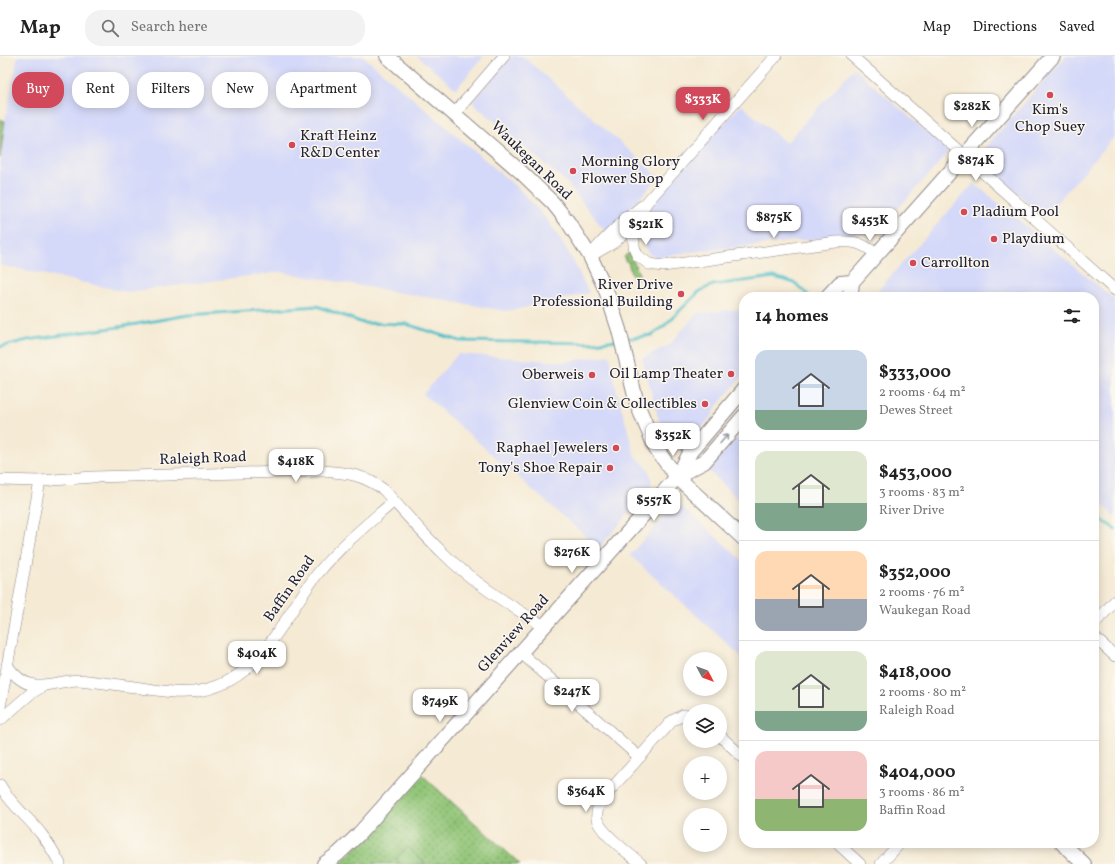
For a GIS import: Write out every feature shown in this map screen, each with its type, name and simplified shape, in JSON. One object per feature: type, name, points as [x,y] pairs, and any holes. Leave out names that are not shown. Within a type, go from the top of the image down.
[{"type":"main road","name":"Waukegan Road","points":[[387,56],[507,159],[553,203],[568,222],[590,256],[606,290],[625,352],[637,404],[656,449],[677,477],[739,535]]},
{"type":"main road","points":[[851,292],[852,282],[1053,56]]},
{"type":"main road","points":[[831,292],[840,283],[852,282]]},
{"type":"main road","name":"Glenview Road","points":[[324,864],[338,854],[358,835],[677,477],[691,450],[739,395]]},
{"type":"main road","name":"Glenview Road","points":[[677,477],[704,462],[739,422]]},
{"type":"main road","points":[[1067,848],[1084,864]]},
{"type":"street","points":[[454,114],[504,56]]},
{"type":"street","points":[[590,256],[613,242],[633,226],[648,202],[776,56]]},
{"type":"street","points":[[852,56],[1115,290]]},
{"type":"street","points":[[590,256],[611,231],[648,202]]},
{"type":"street","points":[[633,226],[634,246],[637,254],[649,264],[663,266],[848,241],[862,244],[877,254]]},
{"type":"street","name":"Raleigh Road","points":[[0,480],[40,481],[93,477],[322,471],[347,473],[365,478],[384,490],[443,553],[517,610],[544,626]]},
{"type":"street","points":[[0,707],[40,481]]},
{"type":"street","name":"Baffin Road","points":[[7,665],[18,678],[33,686],[43,686],[64,681],[78,680],[185,692],[215,688],[239,675],[249,667],[266,649],[278,633],[304,590],[320,571],[338,551],[394,501]]},
{"type":"street","points":[[1099,619],[1115,601]]},
{"type":"street","points":[[1099,642],[1115,656]]},
{"type":"street","points":[[520,652],[639,757]]},
{"type":"street","name":"Baffin Road","points":[[0,720],[30,694],[43,686]]},
{"type":"street","points":[[641,864],[600,826],[597,818],[599,805],[603,798],[672,721],[683,715]]},
{"type":"street","points":[[727,742],[739,753]]},
{"type":"street","points":[[0,785],[13,803],[43,835],[60,864]]},
{"type":"street","points":[[842,848],[860,864]]},
{"type":"street","points":[[881,864],[895,848]]},
{"type":"shaded area","name":"Kraft Heinz R&D Center","points":[[18,56],[363,56],[519,189],[546,218],[569,253],[589,293],[506,311],[281,272],[127,292],[0,265],[0,170],[5,121],[12,86],[12,108],[64,108],[64,72],[15,72]]},
{"type":"shaded area","points":[[417,56],[484,56],[456,89]]},
{"type":"shaded area","points":[[512,56],[523,56],[659,177],[607,233],[567,183],[472,102]]},
{"type":"shaded area","points":[[1066,56],[1115,56],[1115,136],[1044,217],[977,157]]},
{"type":"shaded area","points":[[854,68],[949,152],[877,232],[673,254],[658,258],[649,254],[644,246],[641,232],[650,206],[741,105],[786,143]]},
{"type":"shaded area","points":[[974,183],[1115,300],[1115,517],[1099,502],[1099,292],[876,292]]},
{"type":"shaded area","points":[[739,309],[739,380],[716,407],[712,416],[682,450],[665,435],[658,417],[642,358],[669,345],[697,313]]},
{"type":"shaded area","points":[[458,354],[564,362],[610,355],[615,385],[635,456],[648,468],[651,479],[651,488],[599,548],[423,394]]},
{"type":"shaded area","points":[[739,436],[739,500],[708,470]]},
{"type":"shaded area","points":[[677,502],[739,558],[739,654],[630,555]]},
{"type":"green space","points":[[0,119],[5,121],[0,158]]},
{"type":"green space","points":[[628,253],[630,254],[639,274],[638,278],[632,276],[628,262],[625,261],[624,257]]},
{"type":"green space","points":[[421,774],[520,864],[339,864],[392,809]]},
{"type":"green space","points":[[408,847],[426,864],[401,864],[396,859]]},
{"type":"waterway","points":[[625,339],[652,335],[664,326],[700,291],[713,285],[774,277],[795,283],[805,292]]},
{"type":"waterway","points":[[0,347],[28,340],[119,327],[188,315],[317,306],[363,323],[406,324],[460,341],[593,343],[617,340]]},
{"type":"waterway","points":[[1099,517],[1115,529]]},
{"type":"place","name":"Kim's Chop Suey","points":[[1050,95]]},
{"type":"place","name":"Kraft Heinz R&D Center","points":[[292,145]]},
{"type":"place","name":"Morning Glory Flower Shop","points":[[573,171]]},
{"type":"place","name":"Pladium Pool","points":[[964,212]]},
{"type":"place","name":"Playdium","points":[[994,239]]},
{"type":"place","name":"Carrollton","points":[[913,263]]},
{"type":"place","name":"River Drive Professional Building","points":[[681,294]]},
{"type":"place","name":"Oil Lamp Theater","points":[[731,374]]},
{"type":"place","name":"Oberweis","points":[[592,375]]},
{"type":"place","name":"Glenview Coin & Collectibles","points":[[705,404]]},
{"type":"place","name":"Raphael Jewelers","points":[[616,448]]},
{"type":"place","name":"Tony's Shoe Repair","points":[[610,468]]}]
